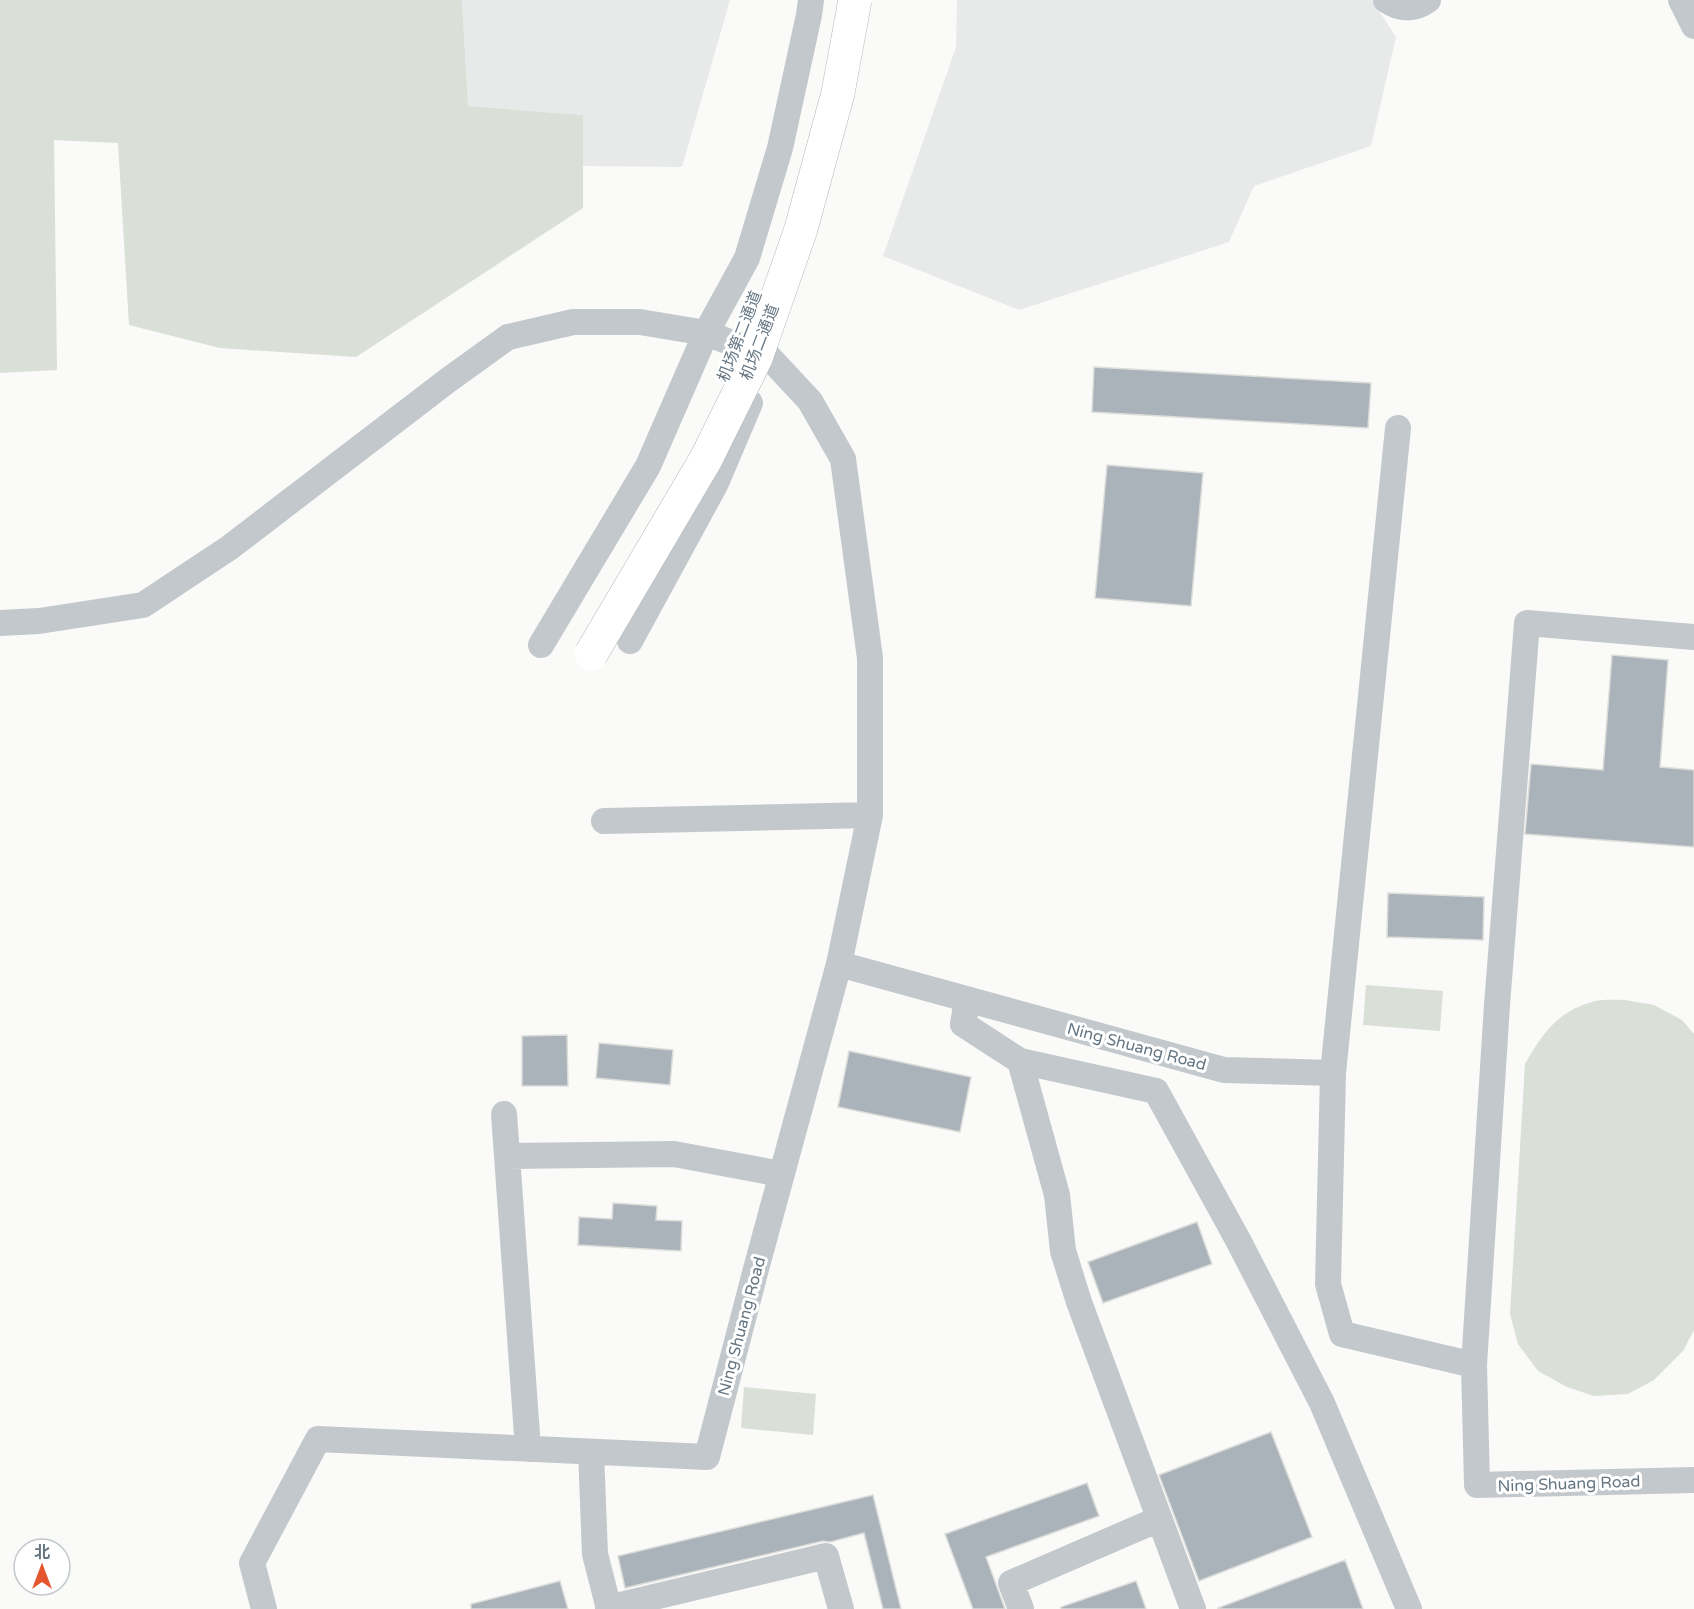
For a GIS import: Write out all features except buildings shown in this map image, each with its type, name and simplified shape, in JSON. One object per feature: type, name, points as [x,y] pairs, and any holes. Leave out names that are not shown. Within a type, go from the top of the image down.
[{"type":"highway","name":"机场第二通道","points":[[568,647],[689,452],[737,348],[787,199],[818,86],[833,0]]},
{"type":"highway","name":"机场二通道","points":[[568,647],[706,459],[756,358],[801,229],[838,93],[855,0]]},
{"type":"street","points":[[568,647],[706,333],[747,258],[780,148],[811,0]]},
{"type":"street","points":[[630,641],[716,483],[769,357],[799,269],[850,65],[860,0]]},
{"type":"street","points":[[1386,0],[1397,7],[1407,9],[1418,7],[1428,0]]},
{"type":"street","points":[[1681,0],[1694,26]]},
{"type":"street","points":[[0,623],[39,621],[143,605],[229,548],[508,337],[573,322],[640,322],[706,333],[769,357],[810,401],[843,459],[870,658],[870,815],[839,964]]},
{"type":"street","points":[[1398,428],[1333,1073],[1328,1284],[1342,1334],[1474,1365],[1497,1005],[1527,623],[1694,637]]},
{"type":"street","points":[[604,820],[870,815]]},
{"type":"street","name":"Ning Shuang Road","points":[[264,1609],[252,1563],[318,1439],[707,1457],[839,964],[1224,1070],[1333,1073]]},
{"type":"street","points":[[967,1000],[963,1024],[1020,1061],[1156,1091],[1238,1240],[1322,1403],[1409,1609]]},
{"type":"street","points":[[1020,1061],[1057,1195],[1063,1251],[1079,1302],[1193,1609]]},
{"type":"street","points":[[504,1114],[528,1449]]},
{"type":"street","points":[[507,1156],[674,1154],[782,1174]]},
{"type":"street","name":"Ning Shuang Road","points":[[1474,1365],[1477,1485],[1694,1480]]},
{"type":"street","points":[[591,1452],[595,1554],[608,1608],[826,1556],[841,1609]]},
{"type":"street","points":[[1021,1609],[1011,1583],[1159,1520]]},
{"type":"shaded area","points":[[0,0],[462,0],[468,106],[583,115],[583,208],[356,357],[220,348],[129,325],[118,143],[54,140],[57,370],[0,373]]},
{"type":"shaded area","points":[[462,0],[730,0],[682,167],[583,166],[583,115],[468,106]]},
{"type":"shaded area","points":[[957,0],[1372,0],[1396,37],[1371,146],[1254,186],[1229,242],[1019,310],[883,256],[956,47]]},
{"type":"shaded area","points":[[1366,985],[1443,991],[1440,1031],[1363,1025]]},
{"type":"shaded area","points":[[1625,1000],[1654,1005],[1682,1020],[1694,1034],[1694,1330],[1683,1351],[1654,1380],[1628,1394],[1594,1396],[1567,1387],[1538,1371],[1518,1344],[1510,1314],[1525,1064],[1544,1034],[1569,1012],[1596,1001]]},
{"type":"shaded area","points":[[744,1387],[816,1394],[813,1435],[741,1428]]}]
